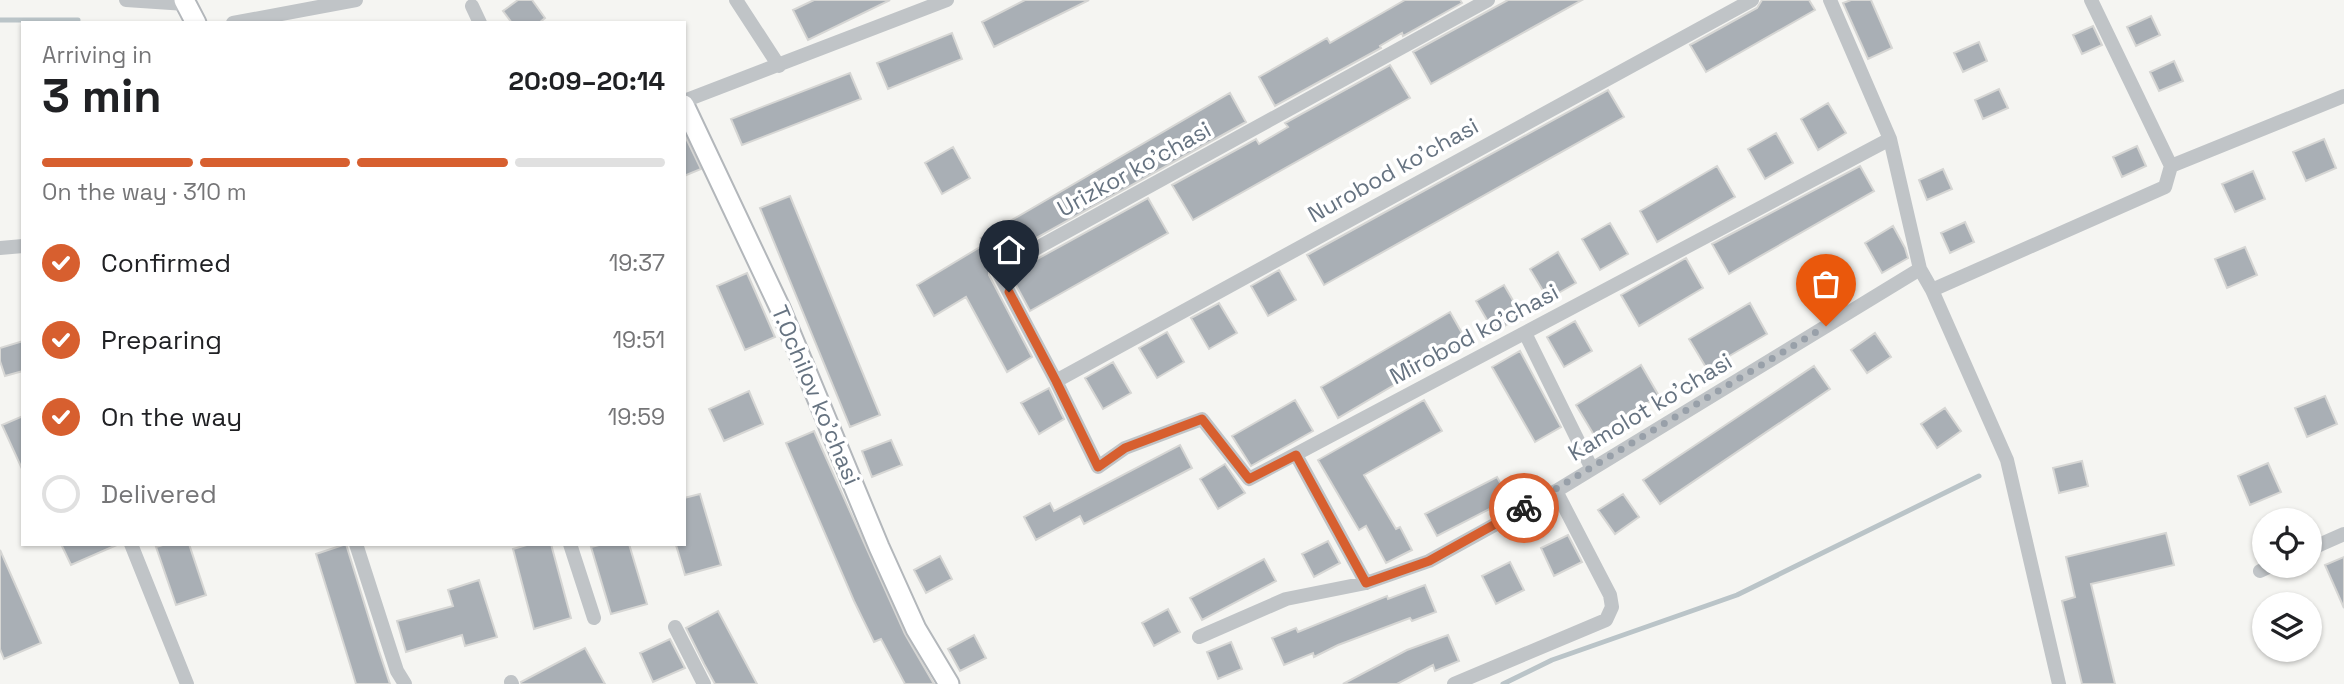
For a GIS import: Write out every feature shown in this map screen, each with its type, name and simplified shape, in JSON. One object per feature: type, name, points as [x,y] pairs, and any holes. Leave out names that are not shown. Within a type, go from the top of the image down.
[{"type":"main road","points":[[185,2],[195,21]]},
{"type":"main road","name":"T.Ochilov ko'chasi","points":[[686,107],[780,308],[878,547],[916,629],[949,684]]},
{"type":"street","points":[[126,0],[185,2]]},
{"type":"street","points":[[244,21],[356,0]]},
{"type":"street","points":[[736,0],[779,66]]},
{"type":"street","points":[[686,102],[947,0]]},
{"type":"street","name":"Urizkor ko'chasi","points":[[1098,467],[997,270],[1488,0]]},
{"type":"street","name":"Nurobod ko'chasi","points":[[1056,381],[1752,0]]},
{"type":"street","points":[[1830,0],[1890,139],[1920,269],[1933,290],[2007,460],[2059,684]]},
{"type":"street","points":[[1933,290],[2165,187],[2171,166],[2091,0]]},
{"type":"street","points":[[472,6],[479,21]]},
{"type":"street","points":[[2171,166],[2344,96]]},
{"type":"street","name":"Mirobod ko'chasi","points":[[1098,467],[1125,448],[1202,419],[1249,479],[1890,139]]},
{"type":"street","points":[[0,248],[21,246]]},
{"type":"street","name":"Kamolot ko'chasi","points":[[1199,637],[1286,600],[1366,583],[1429,561],[1556,491],[1920,269]]},
{"type":"street","points":[[1525,333],[1592,469]]},
{"type":"street","points":[[1296,455],[1366,583]]},
{"type":"street","points":[[1454,684],[1606,620],[1612,607],[1609,594],[1556,491]]},
{"type":"street","points":[[2322,544],[2344,534]]},
{"type":"street","points":[[132,546],[187,684]]},
{"type":"street","points":[[357,546],[397,671],[405,684]]},
{"type":"street","points":[[571,546],[594,618]]},
{"type":"street","points":[[675,627],[704,684]]},
{"type":"building","points":[[518,0],[532,0],[545,18],[541,21],[510,21],[503,11]]},
{"type":"building","points":[[814,0],[890,0],[808,40],[793,10]]},
{"type":"building","points":[[1025,0],[1089,0],[994,47],[982,22]]},
{"type":"building","points":[[1405,0],[1460,0],[1462,3],[1403,36],[1402,33],[1380,46],[1381,48],[1275,106],[1259,77],[1327,38],[1330,43]]},
{"type":"building","points":[[1508,0],[1582,0],[1431,84],[1413,52]]},
{"type":"building","points":[[1762,0],[1809,0],[1815,10],[1706,72],[1690,45],[1757,8]]},
{"type":"building","points":[[1851,0],[1871,0],[1892,48],[1868,59],[1843,3]]},
{"type":"building","points":[[2151,16],[2160,35],[2136,46],[2127,27]]},
{"type":"building","points":[[2093,26],[2102,45],[2082,54],[2073,35]]},
{"type":"building","points":[[952,33],[962,59],[888,89],[877,63]]},
{"type":"building","points":[[1979,42],[1987,61],[1963,72],[1954,53]]},
{"type":"building","points":[[2174,61],[2183,81],[2159,91],[2150,72]]},
{"type":"building","points":[[1390,65],[1410,98],[1193,220],[1172,185],[1256,139],[1259,144],[1288,127],[1285,123]]},
{"type":"building","points":[[850,73],[861,99],[742,145],[731,119]]},
{"type":"building","points":[[1999,89],[2008,108],[1983,119],[1975,100]]},
{"type":"building","points":[[1608,90],[1624,117],[1324,285],[1307,255]]},
{"type":"building","points":[[1230,93],[1246,122],[989,264],[989,275],[1032,357],[1007,372],[966,297],[934,316],[917,285],[985,244],[981,238]]},
{"type":"building","points":[[1828,103],[1846,133],[1818,150],[1801,119]]},
{"type":"building","points":[[1776,133],[1793,163],[1765,179],[1748,149]]},
{"type":"building","points":[[686,138],[701,169],[686,175]]},
{"type":"building","points":[[2324,139],[2336,168],[2306,181],[2293,152]]},
{"type":"building","points":[[2137,146],[2146,166],[2122,177],[2113,157]]},
{"type":"building","points":[[953,147],[970,178],[942,194],[925,163]]},
{"type":"building","points":[[1717,166],[1735,197],[1657,242],[1640,211]]},
{"type":"building","points":[[1860,166],[1874,191],[1729,274],[1712,244]]},
{"type":"building","points":[[1943,169],[1952,189],[1927,200],[1919,180]]},
{"type":"building","points":[[2253,171],[2265,199],[2235,212],[2222,184]]},
{"type":"building","points":[[790,196],[880,415],[850,427],[760,208]]},
{"type":"building","points":[[1148,198],[1168,233],[1030,311],[1010,274]]},
{"type":"building","points":[[1965,222],[1974,242],[1950,253],[1941,233]]},
{"type":"building","points":[[1610,223],[1628,254],[1600,270],[1582,239]]},
{"type":"building","points":[[1893,226],[1908,258],[1882,273],[1865,243]]},
{"type":"building","points":[[2245,247],[2257,275],[2227,288],[2215,259]]},
{"type":"building","points":[[1558,252],[1576,283],[1548,299],[1530,269]]},
{"type":"building","points":[[1686,258],[1703,288],[1639,326],[1621,295]]},
{"type":"building","points":[[1279,270],[1296,300],[1268,316],[1251,286]]},
{"type":"building","points":[[747,273],[775,337],[745,350],[717,286]]},
{"type":"building","points":[[1504,285],[1522,316],[1494,332],[1476,301]]},
{"type":"building","points":[[1219,303],[1237,333],[1209,349],[1191,318]]},
{"type":"building","points":[[1750,303],[1767,334],[1707,369],[1689,339]]},
{"type":"building","points":[[1450,312],[1467,342],[1338,418],[1321,387]]},
{"type":"building","points":[[1575,321],[1592,351],[1564,367],[1547,337]]},
{"type":"building","points":[[1167,332],[1184,362],[1157,378],[1139,348]]},
{"type":"building","points":[[1875,333],[1891,357],[1867,373],[1851,350]]},
{"type":"building","points":[[21,342],[21,372],[5,376],[0,361],[0,348]]},
{"type":"building","points":[[1520,351],[1561,427],[1535,442],[1492,367]]},
{"type":"building","points":[[1113,362],[1131,393],[1103,409],[1085,378]]},
{"type":"building","points":[[1641,365],[1659,396],[1594,435],[1576,405]]},
{"type":"building","points":[[1814,366],[1830,389],[1660,504],[1643,480]]},
{"type":"building","points":[[1049,388],[1064,419],[1039,434],[1021,403]]},
{"type":"building","points":[[749,391],[763,424],[724,441],[709,409]]},
{"type":"building","points":[[2325,396],[2337,424],[2307,437],[2295,408]]},
{"type":"building","points":[[1295,400],[1313,431],[1251,466],[1232,436]]},
{"type":"building","points":[[1424,400],[1442,431],[1364,475],[1396,529],[1400,527],[1412,550],[1386,563],[1366,526],[1359,530],[1318,460]]},
{"type":"building","points":[[1945,408],[1961,431],[1937,448],[1921,424]]},
{"type":"building","points":[[21,417],[21,467],[2,425]]},
{"type":"building","points":[[814,431],[905,634],[934,684],[905,684],[881,639],[874,642],[854,601],[786,443]]},
{"type":"building","points":[[891,440],[902,465],[872,477],[862,451]]},
{"type":"building","points":[[1180,445],[1192,468],[1084,524],[1080,516],[1036,540],[1024,517],[1050,503],[1054,511]]},
{"type":"building","points":[[2082,461],[2088,486],[2059,493],[2053,468]]},
{"type":"building","points":[[2268,463],[2281,492],[2250,505],[2238,476]]},
{"type":"building","points":[[1225,464],[1245,493],[1218,509],[1200,479]]},
{"type":"building","points":[[1497,477],[1509,499],[1437,536],[1425,514]]},
{"type":"building","points":[[700,494],[721,565],[685,575],[676,546],[686,546],[686,498]]},
{"type":"building","points":[[1623,494],[1639,517],[1615,534],[1598,510]]},
{"type":"building","points":[[2166,533],[2174,565],[2091,584],[2115,684],[2082,684],[2062,601],[2075,597],[2066,557]]},
{"type":"building","points":[[1568,535],[1582,562],[1554,576],[1541,548]]},
{"type":"building","points":[[1328,541],[1340,563],[1314,577],[1302,554]]},
{"type":"building","points":[[62,546],[114,546],[71,565]]},
{"type":"building","points":[[190,546],[206,595],[176,605],[156,547]]},
{"type":"building","points":[[347,546],[390,684],[356,684],[316,554]]},
{"type":"building","points":[[523,546],[552,546],[571,618],[534,629],[513,549]]},
{"type":"building","points":[[630,546],[647,604],[611,614],[591,547]]},
{"type":"building","points":[[0,550],[41,643],[4,659],[0,649]]},
{"type":"building","points":[[940,556],[952,579],[926,593],[914,570]]},
{"type":"building","points":[[2344,557],[2344,608],[2325,565]]},
{"type":"building","points":[[1264,559],[1276,581],[1202,620],[1190,598]]},
{"type":"building","points":[[1510,562],[1524,590],[1496,604],[1482,576]]},
{"type":"building","points":[[479,580],[497,637],[465,646],[462,635],[406,652],[397,621],[453,606],[448,590]]},
{"type":"building","points":[[1425,585],[1436,612],[1412,621],[1410,618],[1314,657],[1313,653],[1284,665],[1272,638],[1296,628],[1298,632],[1387,596],[1388,599]]},
{"type":"building","points":[[1168,609],[1180,632],[1154,646],[1142,623]]},
{"type":"building","points":[[718,611],[757,684],[715,684],[704,664],[686,628]]},
{"type":"building","points":[[974,635],[986,658],[960,671],[948,649]]},
{"type":"building","points":[[1448,635],[1459,661],[1435,671],[1433,665],[1397,684],[1343,684],[1407,650]]},
{"type":"building","points":[[670,639],[685,668],[653,682],[640,653]]},
{"type":"building","points":[[1231,642],[1242,669],[1218,679],[1207,652]]},
{"type":"building","points":[[585,648],[605,684],[522,684],[521,682]]},
{"type":"waterway","points":[[0,20],[78,20]]},
{"type":"waterway","points":[[1503,684],[1552,660],[1737,595],[1979,476]]},
{"type":"way so far","points":[[1524,508],[1826,326]]},
{"type":"route","points":[[1009,292],[1098,467],[1125,448],[1202,419],[1249,479],[1296,455],[1366,583],[1429,561],[1524,508]]}]
